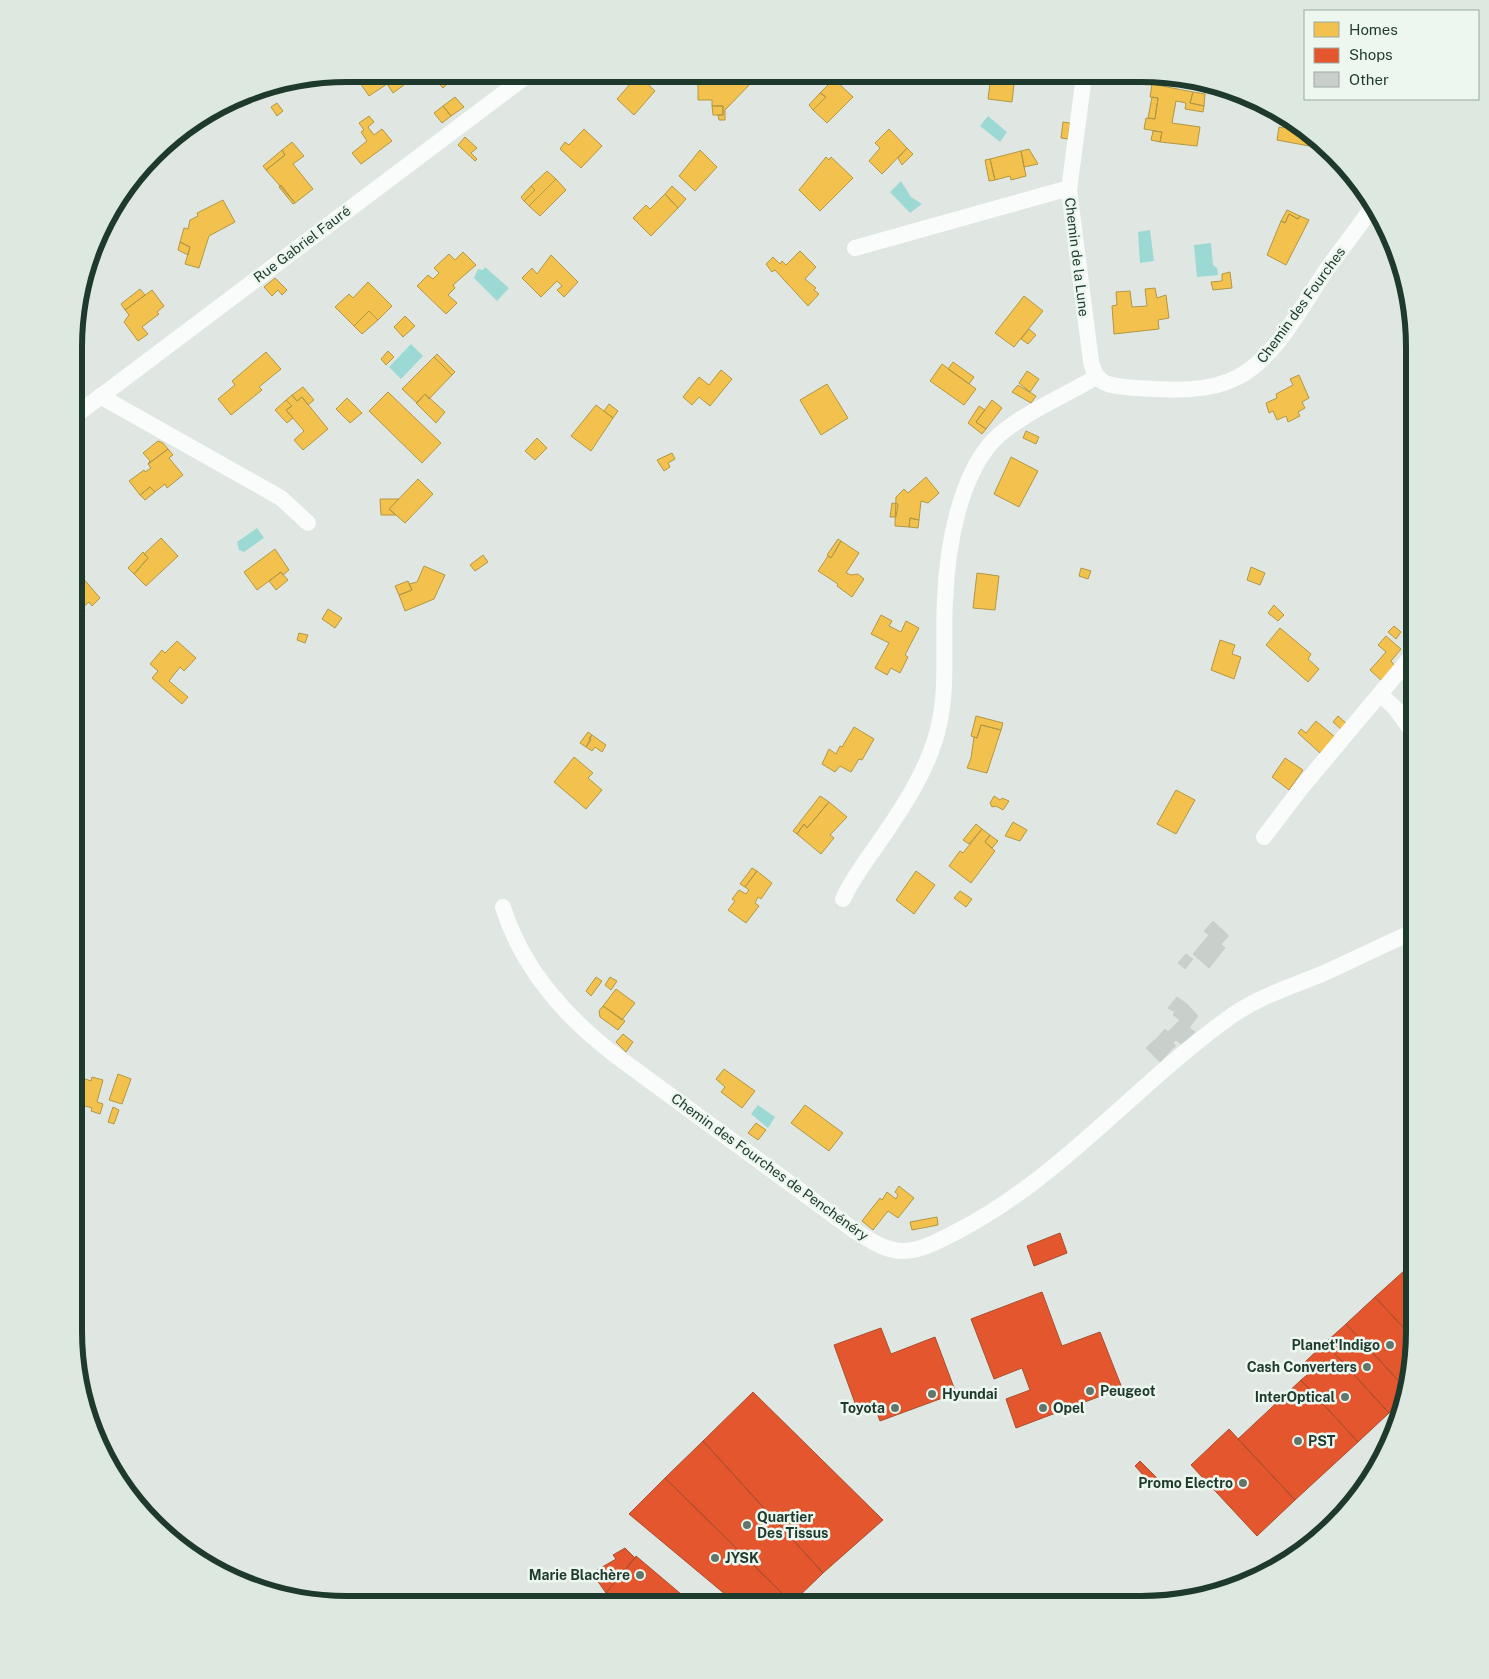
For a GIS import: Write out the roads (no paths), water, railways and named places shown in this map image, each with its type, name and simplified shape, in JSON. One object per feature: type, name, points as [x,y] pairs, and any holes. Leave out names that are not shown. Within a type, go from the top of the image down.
[{"type":"street","name":"Rue Gabriel Fauré","points":[[82,410],[518,82]]},
{"type":"street","name":"Chemin de la Lune","points":[[1083,82],[1069,190],[1091,361],[1096,377]]},
{"type":"street","points":[[855,248],[1047,194],[1069,190]]},
{"type":"street","name":"Chemin des Fourches","points":[[1096,377],[1102,382],[1120,386],[1196,389],[1228,382],[1247,372],[1266,358],[1369,212]]},
{"type":"street","points":[[843,899],[855,874],[905,802],[934,743],[942,710],[945,686],[945,599],[952,539],[965,490],[974,469],[998,436],[1013,425],[1096,377]]},
{"type":"street","points":[[100,396],[281,498],[308,523]]},
{"type":"street","points":[[1264,836],[1302,787],[1406,663]]},
{"type":"street","points":[[1380,694],[1395,708],[1406,723]]},
{"type":"street","name":"Chemin des Fourches de Penchénéry","points":[[503,907],[517,944],[558,1002],[583,1029],[614,1055],[855,1231],[883,1248],[899,1251],[919,1248],[935,1242],[969,1225],[1032,1185],[1162,1073],[1242,1009],[1268,995],[1326,972],[1406,935]]},
{"type":"water","points":[[988,116],[1007,132],[1000,142],[980,126]]},
{"type":"water","points":[[901,181],[911,197],[922,204],[910,213],[890,192]]},
{"type":"water","points":[[1150,230],[1154,261],[1140,263],[1138,232]]},
{"type":"water","points":[[1211,243],[1213,265],[1217,268],[1218,275],[1197,277],[1194,245]]},
{"type":"water","points":[[485,267],[509,288],[497,301],[474,278],[478,269],[483,270]]},
{"type":"water","points":[[411,344],[423,356],[401,379],[389,367]]},
{"type":"water","points":[[257,528],[264,538],[244,552],[239,550],[237,542]]},
{"type":"water","points":[[758,1105],[775,1117],[768,1128],[751,1114]]},
{"type":"place","name":"Planet'Indigo","points":[[1390,1345]]},
{"type":"place","name":"Cash Converters","points":[[1367,1367]]},
{"type":"place","name":"Peugeot","points":[[1090,1391]]},
{"type":"place","name":"Hyundai","points":[[932,1394]]},
{"type":"place","name":"InterOptical","points":[[1345,1397]]},
{"type":"place","name":"Toyota","points":[[895,1408]]},
{"type":"place","name":"Opel","points":[[1043,1408]]},
{"type":"place","name":"PST","points":[[1298,1441]]},
{"type":"place","name":"Promo Electro","points":[[1243,1483]]},
{"type":"place","name":"Quartier Des Tissus","points":[[747,1525]]},
{"type":"place","name":"JYSK","points":[[715,1558]]},
{"type":"place","name":"Marie Blachère","points":[[640,1575]]}]
